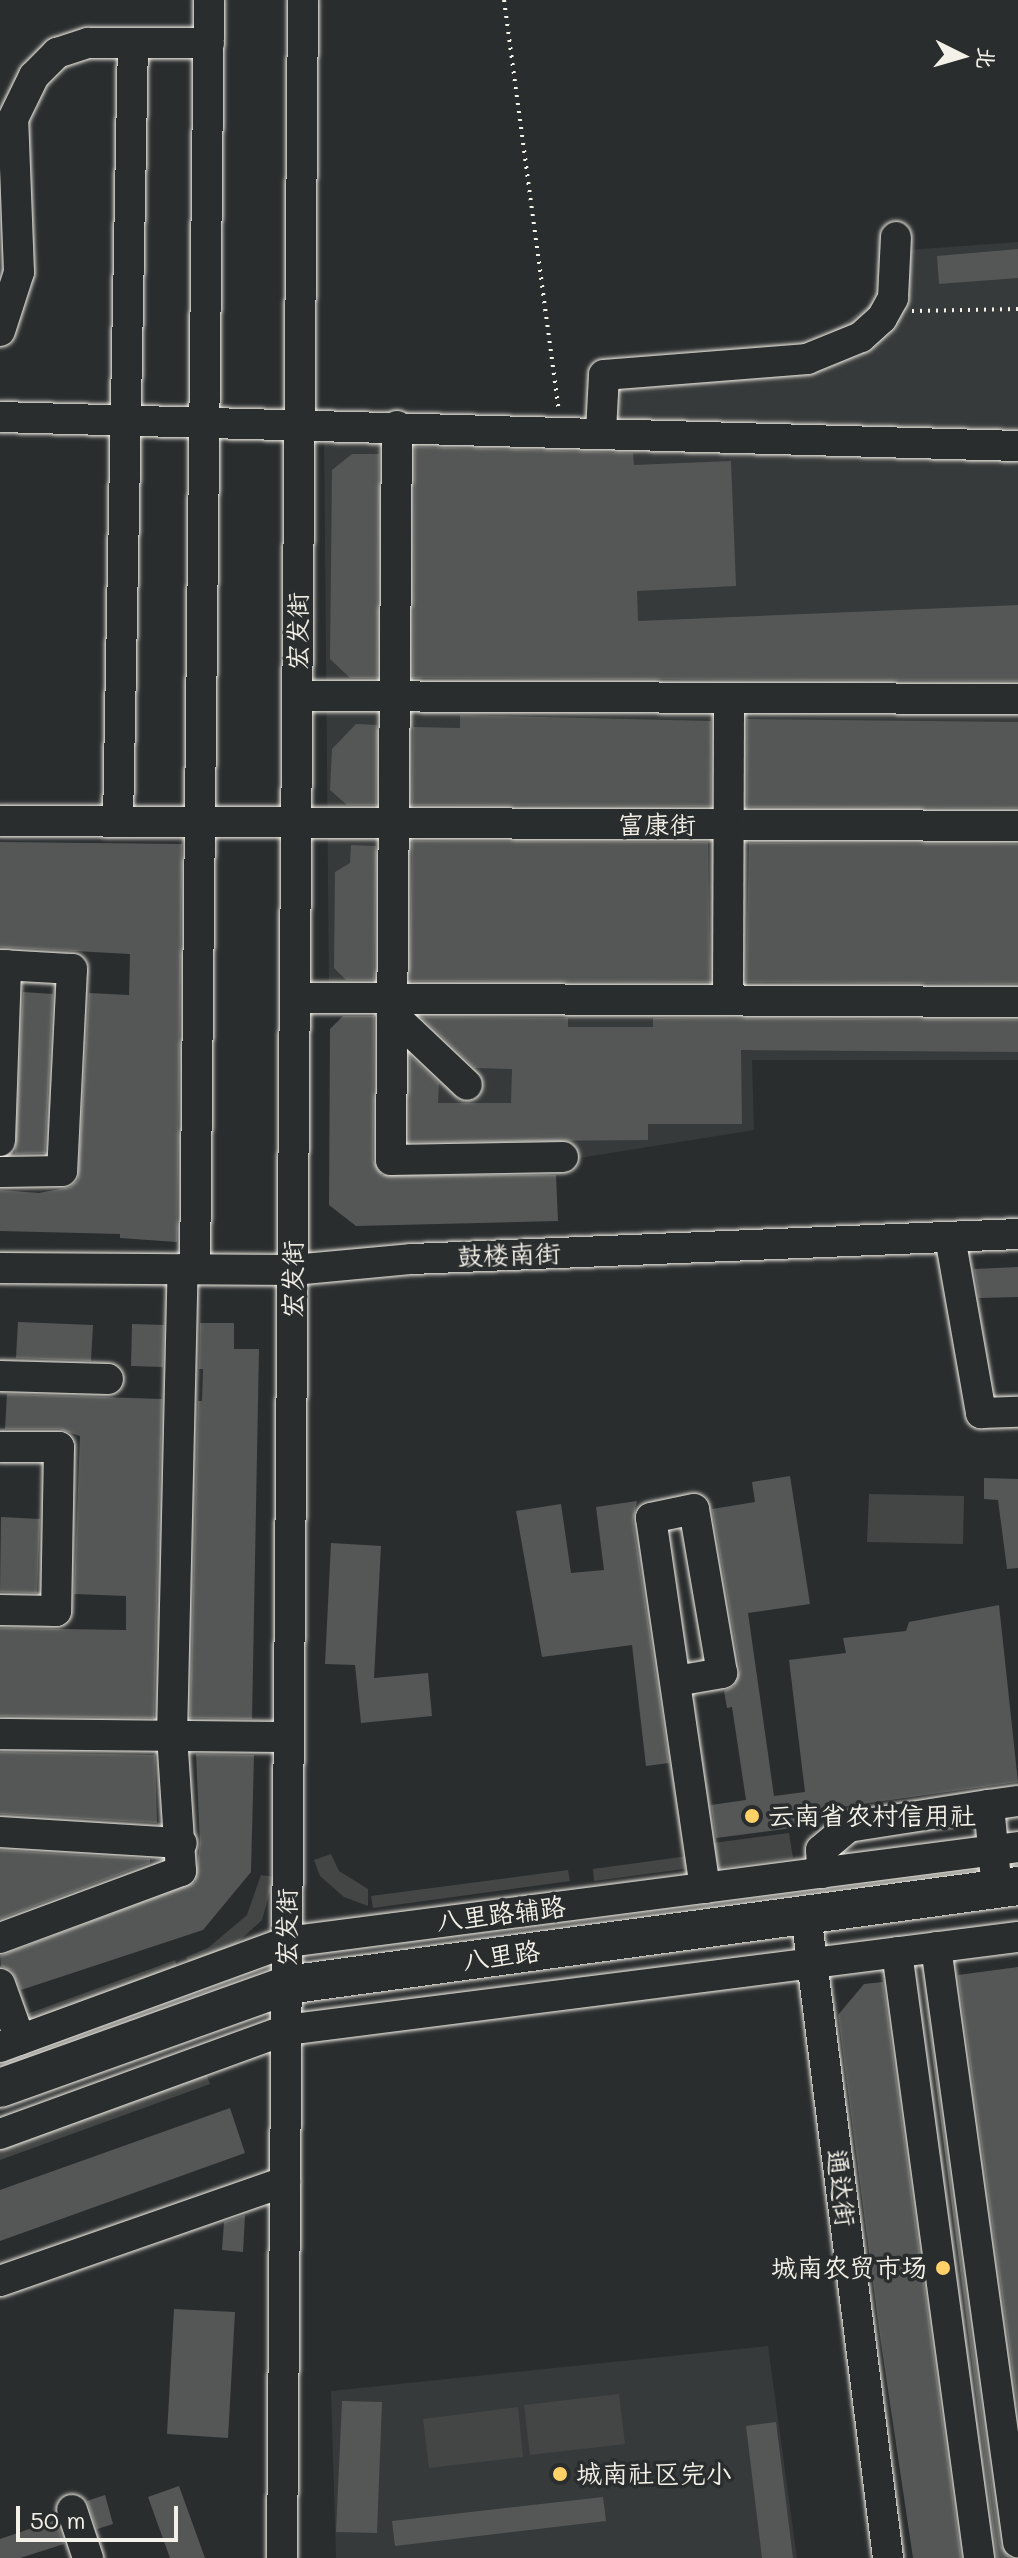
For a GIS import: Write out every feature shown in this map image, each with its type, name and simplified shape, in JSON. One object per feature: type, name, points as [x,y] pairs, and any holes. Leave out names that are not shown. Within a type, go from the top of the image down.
[{"type":"main road","name":"八里路","points":[[0,2088],[287,1985],[1007,1887]]},
{"type":"street","points":[[0,1938],[181,1871],[182,1843],[172,1737],[189,1269],[200,822],[209,0]]},
{"type":"street","name":"宏发街","points":[[282,2558],[303,0]]},
{"type":"street","points":[[0,331],[19,272],[12,172],[18,103],[34,76],[64,49],[88,43],[209,43]]},
{"type":"street","points":[[118,822],[133,43]]},
{"type":"street","points":[[601,431],[604,375],[807,359],[861,337],[886,311],[893,298],[896,237]]},
{"type":"street","points":[[0,417],[601,431],[1018,446]]},
{"type":"street","points":[[397,426],[391,1160],[563,1157]]},
{"type":"street","points":[[297,696],[1018,699]]},
{"type":"street","points":[[728,1000],[729,698]]},
{"type":"street","name":"富康街","points":[[0,821],[1018,826]]},
{"type":"street","points":[[0,1141],[3,965],[72,969],[62,1171],[0,1172]]},
{"type":"street","points":[[295,998],[393,1006],[728,1000],[1018,1002]]},
{"type":"street","points":[[393,1006],[467,1085]]},
{"type":"street","name":"鼓楼南街","points":[[0,1268],[293,1270],[428,1258],[1018,1234]]},
{"type":"street","points":[[950,1237],[981,1413],[1018,1412]]},
{"type":"street","points":[[0,1376],[108,1379]]},
{"type":"street","points":[[0,1447],[59,1447],[56,1611],[0,1610]]},
{"type":"street","points":[[676,1681],[722,1673],[694,1509],[651,1518],[705,1888]]},
{"type":"street","points":[[0,1734],[289,1737]]},
{"type":"street","points":[[822,1873],[821,1850],[848,1827],[1004,1803],[1007,1887]]},
{"type":"street","points":[[0,1832],[182,1843]]},
{"type":"street","name":"八里路辅路","points":[[10,2044],[287,1942],[1006,1849]]},
{"type":"street","points":[[759,1881],[764,1920]]},
{"type":"street","name":"通达街","points":[[806,1914],[888,2558]]},
{"type":"street","points":[[0,2134],[286,2030],[1018,1937]]},
{"type":"street","points":[[936,1947],[1018,2542]]},
{"type":"street","points":[[897,1952],[979,2558]]},
{"type":"street","points":[[0,1984],[10,2044]]},
{"type":"street","points":[[0,2281],[285,2182]]},
{"type":"street","points":[[72,2510],[88,2558]]},
{"type":"path","points":[[504,0],[562,430]]},
{"type":"path","points":[[886,311],[1018,309]]},
{"type":"shaded area","points":[[1018,242],[1018,1060],[752,1060],[754,1130],[567,1160],[383,1163],[384,995],[329,991],[324,430],[596,436],[599,370],[773,354],[825,336],[877,299],[881,252]]},
{"type":"shaded area","points":[[869,1494],[964,1496],[963,1544],[867,1542]]},
{"type":"shaded area","points":[[789,1833],[793,1858],[717,1868],[713,1843]]},
{"type":"shaded area","points":[[331,1854],[339,1871],[368,1889],[368,1906],[344,1897],[320,1876],[314,1860]]},
{"type":"shaded area","points":[[688,1856],[690,1868],[594,1881],[593,1869]]},
{"type":"shaded area","points":[[568,1870],[570,1881],[373,1908],[371,1896]]},
{"type":"shaded area","points":[[261,1875],[274,1877],[262,1920],[227,1952],[190,1966],[186,1957],[208,1948],[247,1915]]},
{"type":"shaded area","points":[[175,1960],[179,1974],[18,2033],[13,2019]]},
{"type":"shaded area","points":[[205,2070],[210,2084],[0,2160],[0,2145]]},
{"type":"shaded area","name":"城南社区完小","points":[[768,2346],[797,2558],[336,2558],[331,2391]]},
{"type":"shaded area","points":[[619,2394],[625,2444],[530,2455],[524,2405]]},
{"type":"shaded area","points":[[518,2407],[523,2457],[429,2468],[423,2419]]},
{"type":"building","points":[[1018,249],[1018,278],[939,284],[937,256]]},
{"type":"building","points":[[415,447],[633,453],[634,465],[731,461],[736,586],[637,591],[638,621],[1018,605],[1018,681],[413,678]]},
{"type":"building","points":[[352,454],[379,454],[377,678],[350,678],[330,659],[332,470]]},
{"type":"building","points":[[460,715],[711,721],[711,806],[412,805],[413,727],[460,728]]},
{"type":"building","points":[[747,719],[1018,722],[1018,808],[747,807]]},
{"type":"building","points":[[356,724],[377,725],[376,805],[347,805],[330,790],[332,749]]},
{"type":"building","points":[[412,841],[708,842],[710,982],[410,981]]},
{"type":"building","points":[[0,842],[182,844],[177,1242],[120,1238],[120,1234],[0,1231],[0,1190],[39,1193],[70,1187],[78,1180],[89,993],[129,995],[130,954],[0,947]]},
{"type":"building","points":[[749,843],[1018,844],[1018,984],[746,982]]},
{"type":"building","points":[[351,845],[376,846],[374,980],[346,980],[334,968],[335,872],[350,863]]},
{"type":"building","points":[[23,992],[53,994],[45,1153],[15,1154]]},
{"type":"building","points":[[343,1016],[374,1016],[373,1160],[382,1175],[556,1175],[558,1221],[356,1226],[329,1205],[330,1029]]},
{"type":"building","points":[[421,1017],[568,1018],[568,1027],[653,1027],[653,1018],[1018,1020],[1018,1052],[741,1050],[742,1124],[648,1124],[648,1140],[409,1142],[410,1056],[439,1083],[438,1103],[511,1103],[512,1069],[475,1068]]},
{"type":"building","points":[[1018,1267],[1018,1297],[979,1298],[974,1269]]},
{"type":"building","points":[[18,1322],[93,1325],[91,1361],[16,1358]]},
{"type":"building","points":[[200,1323],[234,1323],[234,1349],[259,1349],[252,1719],[190,1718],[198,1401],[202,1401],[203,1369],[199,1369]]},
{"type":"building","points":[[132,1324],[164,1325],[163,1367],[131,1366]]},
{"type":"building","points":[[7,1394],[162,1399],[154,1718],[0,1716],[0,1628],[126,1630],[126,1596],[74,1594],[80,1436],[59,1429],[5,1429]]},
{"type":"building","points":[[790,1476],[810,1604],[748,1613],[774,1796],[805,1792],[789,1660],[846,1653],[843,1638],[906,1631],[909,1622],[999,1605],[1018,1782],[798,1813],[799,1827],[716,1838],[711,1805],[746,1800],[732,1707],[727,1708],[724,1691],[734,1686],[740,1670],[712,1509],[755,1502],[752,1482]]},
{"type":"building","points":[[984,1478],[1018,1479],[1018,1568],[1007,1569],[998,1500],[984,1499]]},
{"type":"building","points":[[637,1501],[633,1521],[669,1763],[646,1766],[632,1645],[542,1657],[516,1511],[561,1504],[571,1573],[604,1570],[596,1507]]},
{"type":"building","points":[[1,1517],[40,1519],[37,1593],[0,1592]]},
{"type":"building","points":[[331,1543],[381,1546],[374,1678],[428,1673],[432,1716],[361,1723],[355,1665],[325,1664]]},
{"type":"building","points":[[0,1752],[155,1755],[157,1823],[0,1814]]},
{"type":"building","points":[[196,1754],[254,1755],[251,1872],[203,1930],[21,1990],[12,1971],[1,1966],[0,1956],[195,1882],[200,1843]]},
{"type":"building","points":[[0,1850],[150,1859],[150,1863],[0,1919]]},
{"type":"building","points":[[1018,1967],[1018,2410],[958,1975]]},
{"type":"building","points":[[883,1982],[961,2558],[913,2558],[880,2336],[838,2015],[864,1984]]},
{"type":"building","points":[[924,1990],[1000,2544],[1010,2558],[997,2558]]},
{"type":"building","points":[[230,2108],[245,2153],[0,2241],[0,2190]]},
{"type":"building","points":[[245,2215],[243,2252],[222,2250],[224,2222]]},
{"type":"building","points":[[174,2309],[235,2312],[228,2438],[167,2434]]},
{"type":"building","points":[[342,2401],[382,2402],[377,2533],[336,2532]]},
{"type":"building","points":[[776,2422],[793,2558],[762,2558],[746,2426]]},
{"type":"building","points":[[179,2486],[205,2558],[170,2558],[148,2497]]},
{"type":"building","points":[[105,2495],[113,2524],[97,2529],[87,2501]]},
{"type":"building","points":[[603,2497],[606,2521],[395,2546],[392,2521]]},
{"type":"building","points":[[56,2520],[64,2544],[20,2558],[0,2558],[0,2539]]},
{"type":"place","name":"云南省农村信用社","points":[[752,1816]]},
{"type":"place","name":"城南农贸市场","points":[[943,2268]]},
{"type":"place","name":"城南社区完小","points":[[560,2474]]}]
